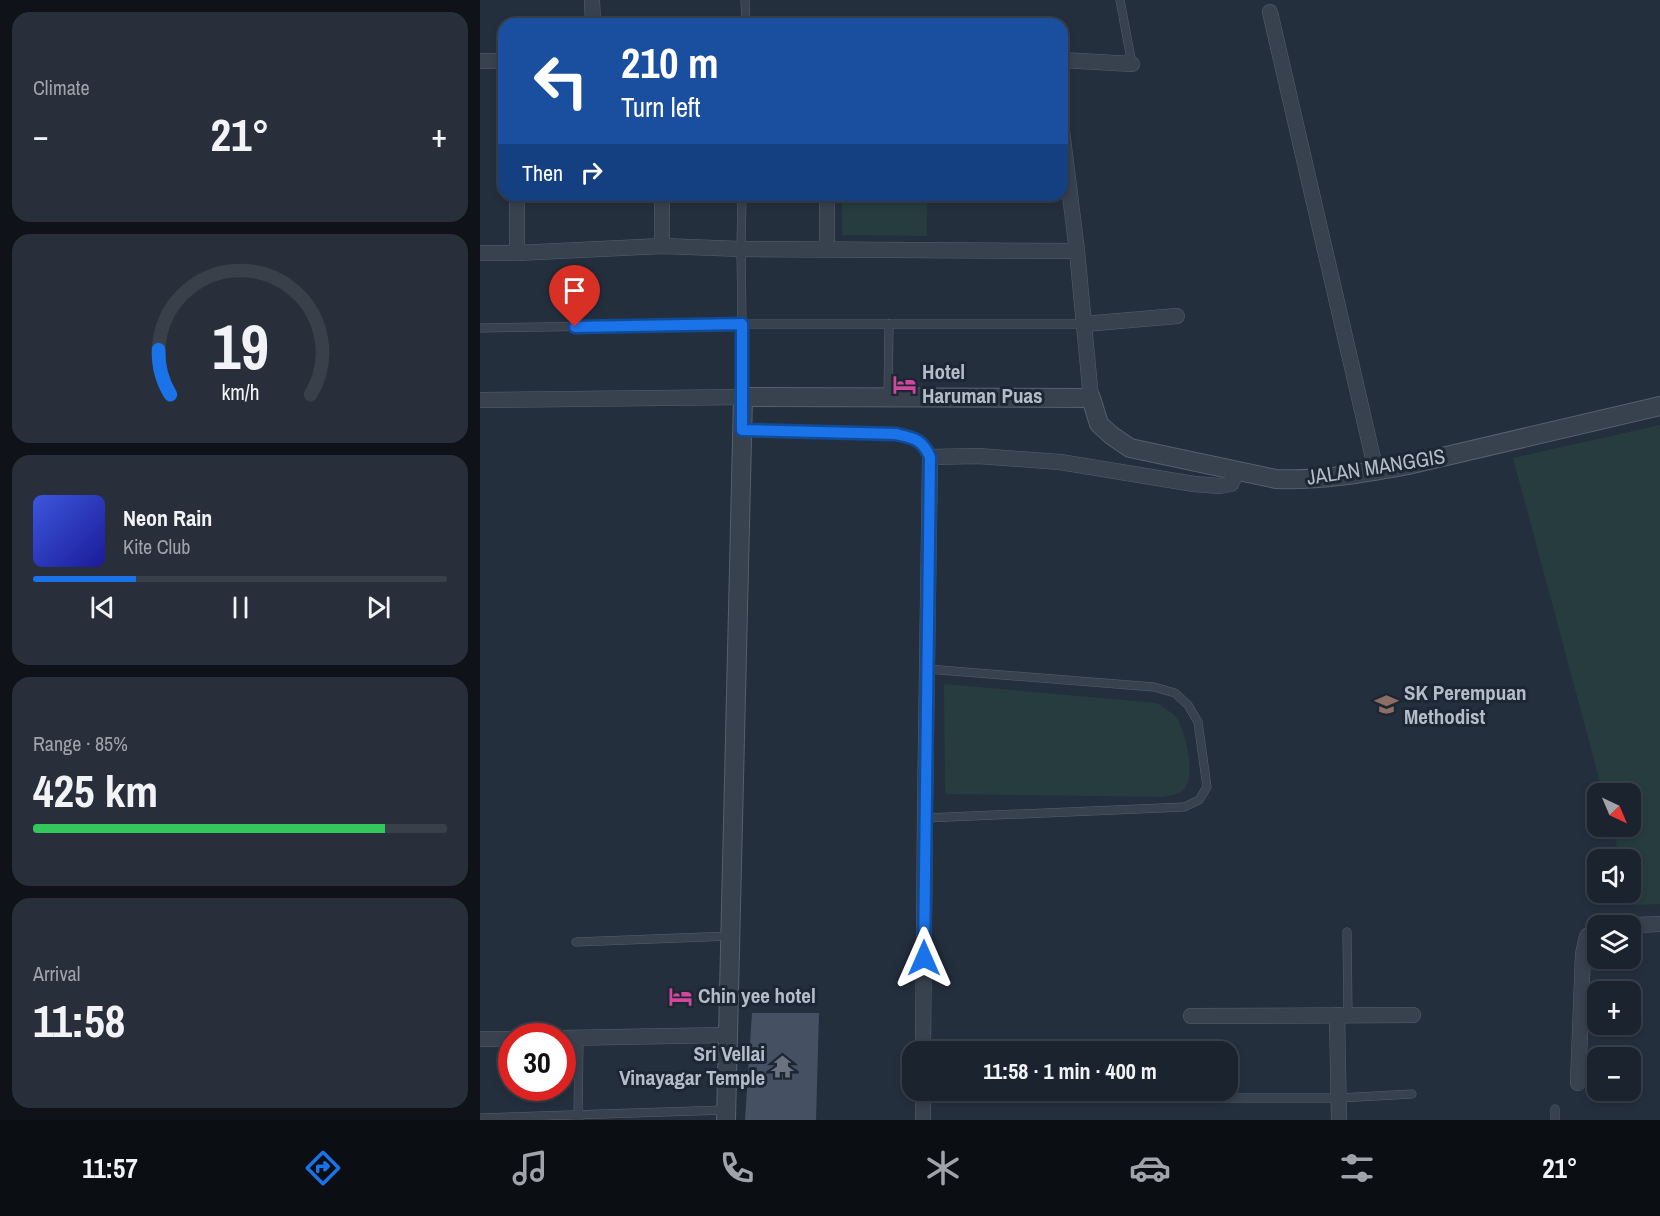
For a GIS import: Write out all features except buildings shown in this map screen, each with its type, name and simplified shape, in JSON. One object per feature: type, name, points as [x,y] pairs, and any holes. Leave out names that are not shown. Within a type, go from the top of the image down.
[{"type":"street","points":[[592,0],[593,18]]},
{"type":"street","points":[[1270,12],[1376,471]]},
{"type":"street","points":[[1068,60],[1132,64]]},
{"type":"street","points":[[480,62],[498,61]]},
{"type":"street","points":[[480,400],[743,397],[1091,398],[1068,179]]},
{"type":"street","points":[[517,201],[517,252]]},
{"type":"street","points":[[662,201],[662,246]]},
{"type":"street","points":[[827,201],[827,249]]},
{"type":"street","points":[[480,253],[662,246],[741,249],[1077,251]]},
{"type":"street","points":[[1084,324],[1177,315]]},
{"type":"street","points":[[726,1115],[743,397]]},
{"type":"street","name":"JALAN MANGGIS","points":[[1091,398],[1099,424],[1130,448],[1237,472],[1276,479],[1300,480],[1376,471],[1660,406]]},
{"type":"street","points":[[923,1041],[930,457],[978,456],[1059,462],[1220,486],[1231,483],[1237,472]]},
{"type":"street","points":[[1641,925],[1660,924]]},
{"type":"street","points":[[1578,1083],[1583,954],[1587,936]]},
{"type":"street","points":[[1339,1120],[1342,1015]]},
{"type":"street","points":[[1191,1016],[1413,1015]]},
{"type":"street","points":[[579,1038],[727,1035]]},
{"type":"street","points":[[480,1039],[498,1038]]},
{"type":"street","points":[[923,1101],[923,1120]]},
{"type":"lane","points":[[745,0],[746,18]]},
{"type":"lane","points":[[1120,0],[1132,64]]},
{"type":"lane","points":[[742,201],[743,397]]},
{"type":"lane","points":[[480,328],[742,324],[1084,324]]},
{"type":"lane","points":[[888,397],[889,324]]},
{"type":"lane","points":[[742,430],[896,434],[914,438],[926,446],[930,457]]},
{"type":"lane","points":[[925,818],[1184,807],[1200,800],[1207,787],[1198,722],[1188,705],[1175,693],[1155,687],[927,669]]},
{"type":"lane","points":[[1342,1015],[1347,932]]},
{"type":"lane","points":[[576,942],[729,936]]},
{"type":"lane","points":[[578,1118],[579,1038]]},
{"type":"lane","points":[[1238,1098],[1412,1095]]},
{"type":"lane","points":[[1555,1109],[1555,1120]]},
{"type":"lane","points":[[480,1118],[726,1115]]},
{"type":"green space","points":[[842,201],[927,201],[927,236],[842,235]]},
{"type":"green space","points":[[1660,425],[1660,904],[1633,905],[1632,903],[1641,903],[1641,849],[1618,849],[1614,837],[1641,837],[1641,783],[1600,783],[1513,458]]},
{"type":"green space","points":[[944,684],[1157,703],[1176,717],[1180,724],[1189,756],[1189,778],[1186,786],[1179,793],[1163,797],[945,794]]},
{"type":"place","name":"Hotel Haruman Puas","points":[[904,384]]},
{"type":"place","name":"SK Perempuan Methodist","points":[[1386,705]]},
{"type":"place","name":"Chin yee hotel","points":[[680,996]]},
{"type":"place","name":"Sri Vellai Vinayagar Temple","points":[[783,1066]]},
{"type":"route","points":[[575,327],[742,324],[742,430],[896,434],[914,438],[926,446],[930,457],[924,958]]}]
